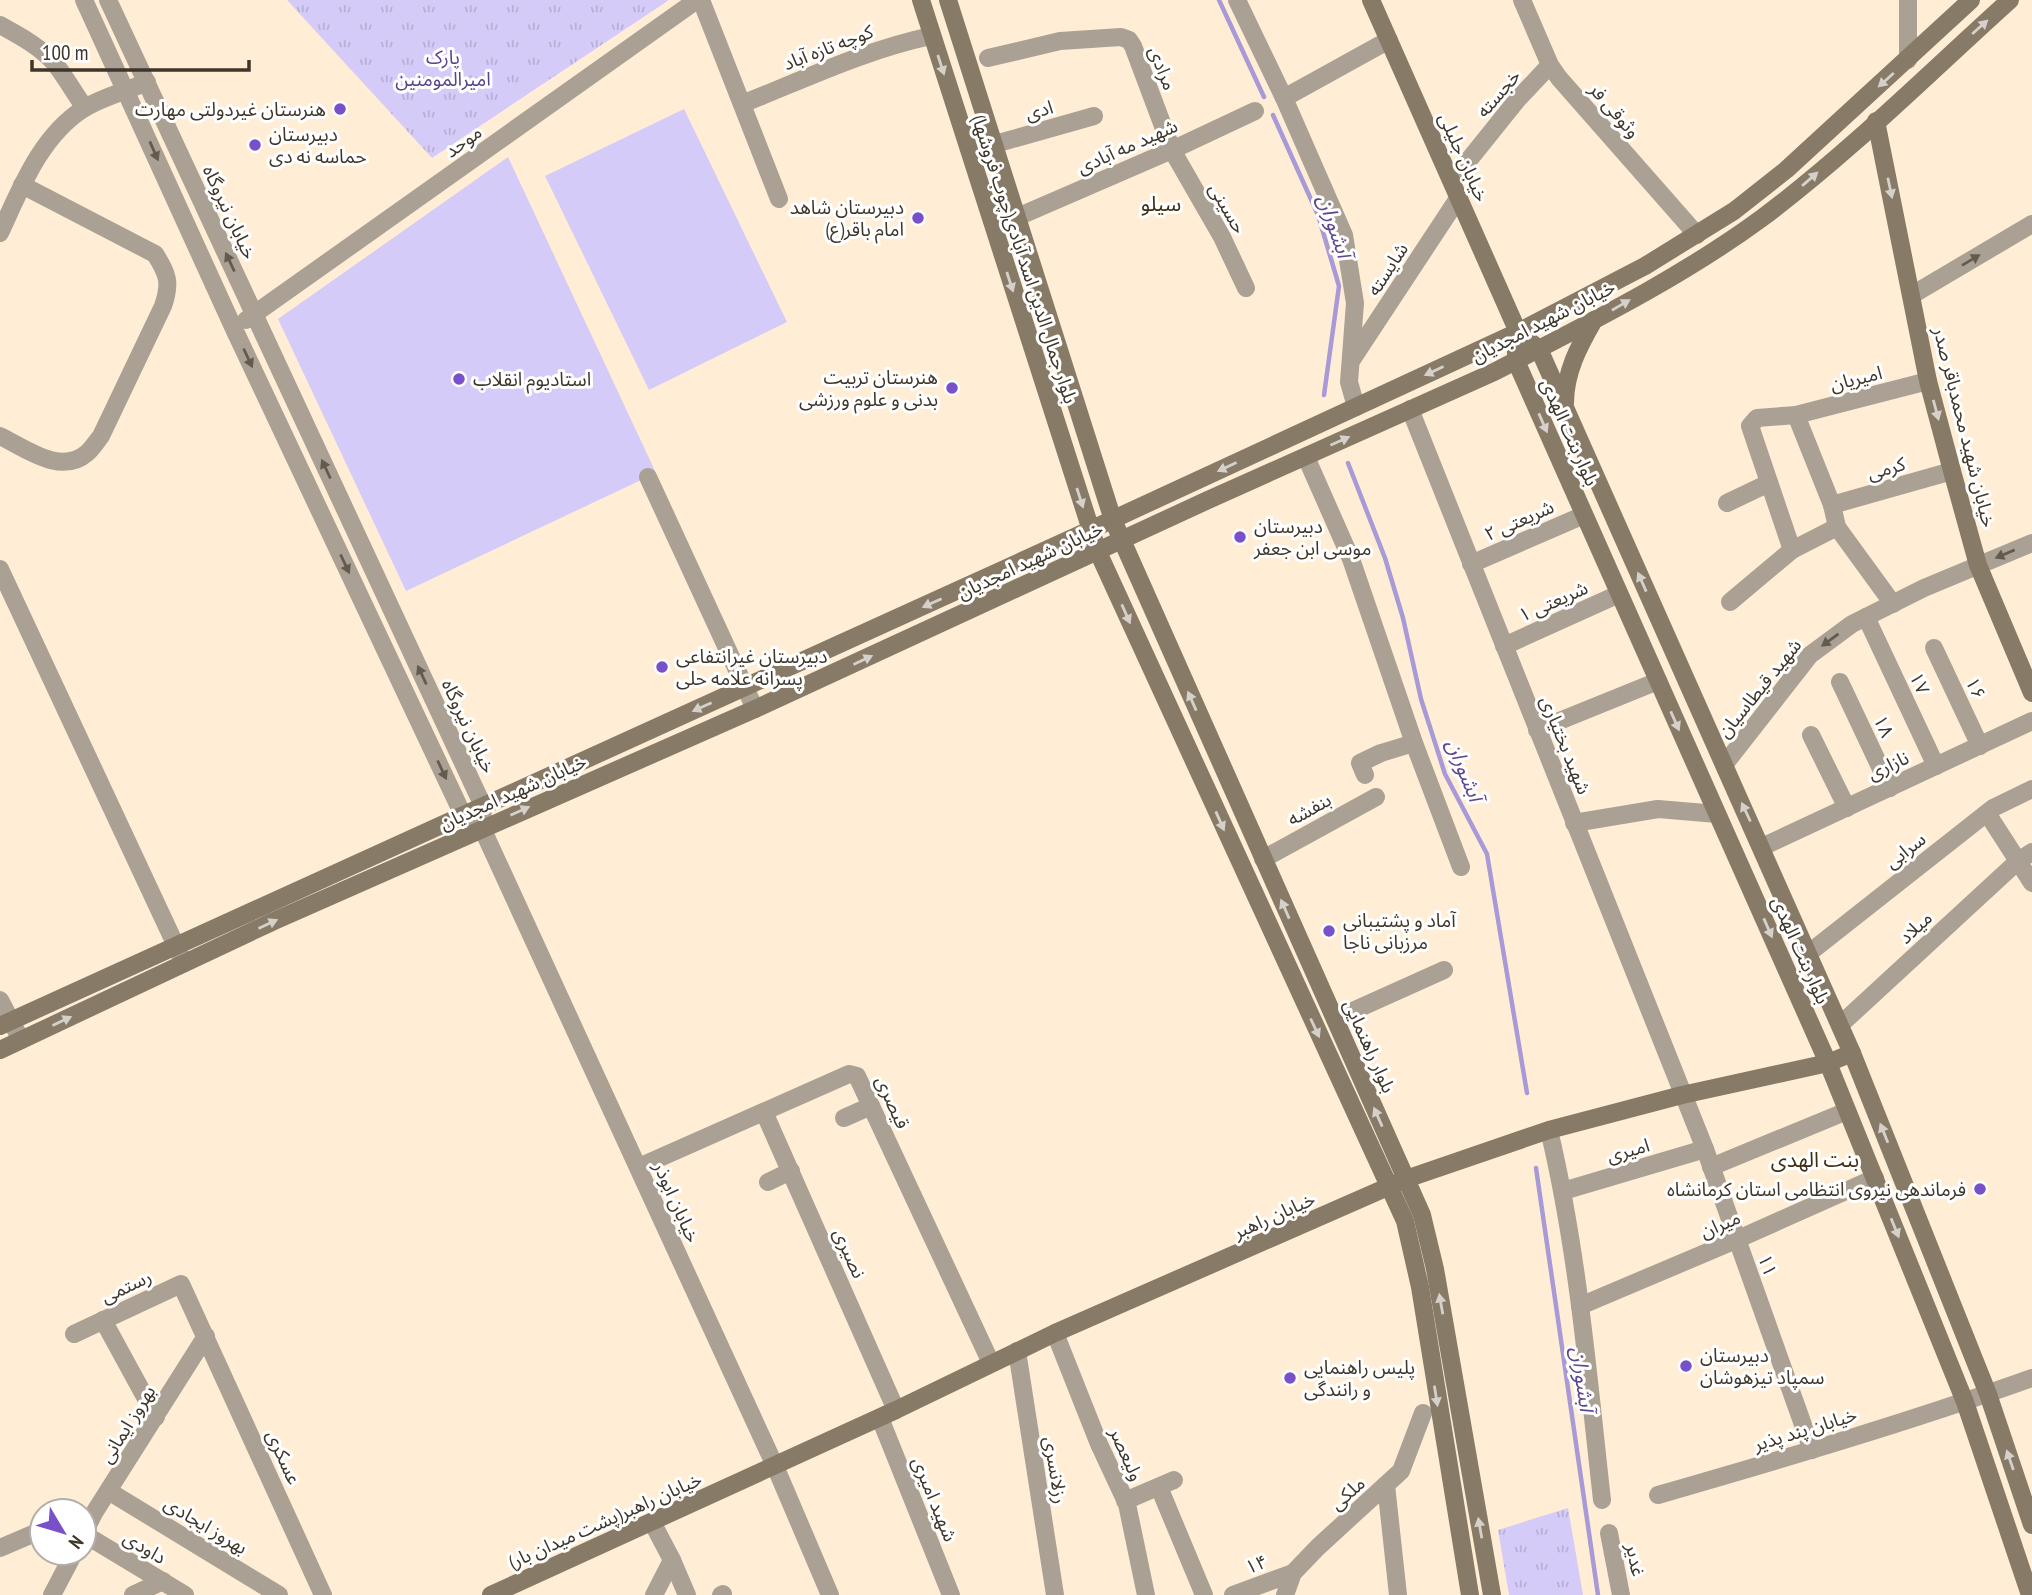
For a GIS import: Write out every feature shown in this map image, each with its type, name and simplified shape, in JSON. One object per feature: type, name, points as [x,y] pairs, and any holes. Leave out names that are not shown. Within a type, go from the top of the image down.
[{"type":"main road","name":"بلوار جمال الدین اسد آبادی(چوب فروشها)","points":[[921,0],[1098,552]]},
{"type":"main road","name":"بلوار جمال الدین اسد آبادی(چوب فروشها)","points":[[948,0],[995,144],[1015,218],[1122,541]]},
{"type":"main road","name":"خیابان جلیلی","points":[[1371,0],[1518,332]]},
{"type":"main road","name":"خیابان شهید امجدیان","points":[[6,1024],[1113,520],[1518,332],[1645,266],[1734,211],[1786,170],[1971,0]]},
{"type":"main road","name":"خیابان شهید امجدیان","points":[[0,1050],[482,828],[755,709],[1539,349],[1706,256],[1760,219],[1804,185],[2010,0]]},
{"type":"main road","name":"خیابان شهید محمدباقر صدر","points":[[1876,121],[1928,381],[1952,471],[1978,565],[2031,688]]},
{"type":"main road","points":[[1565,410],[1566,383],[1570,369],[1594,320]]},
{"type":"main road","points":[[1518,332],[1539,349]]},
{"type":"main road","name":"بلوار بنت الهدی","points":[[1518,332],[1516,361],[1828,1063],[1875,1178],[1965,1402],[2030,1595]]},
{"type":"main road","name":"بلوار بنت الهدی","points":[[1539,349],[1852,1053],[1988,1394],[2032,1525]]},
{"type":"main road","name":"بلوار راهنمایی","points":[[1122,541],[1422,1214],[1435,1269],[1492,1595]]},
{"type":"main road","points":[[1098,552],[1405,1221],[1420,1287],[1470,1595]]},
{"type":"main road","points":[[1635,630],[1658,620]]},
{"type":"main road","name":"خیابان راهبر","points":[[736,1484],[1055,1333],[1406,1179],[1549,1130],[1682,1095],[1828,1063],[1852,1053]]},
{"type":"main road","name":"خیابان راهبر(پشت میدان بار)","points":[[491,1595],[736,1484]]},
{"type":"street","points":[[84,0],[234,329],[463,815],[482,828]]},
{"type":"street","name":"خیابان نیروگاه","points":[[108,0],[483,806],[482,828]]},
{"type":"street","points":[[699,0],[779,199]]},
{"type":"street","name":"موحد","points":[[234,329],[699,0]]},
{"type":"street","points":[[1237,0],[1284,98],[1344,235],[1355,303],[1349,382],[1356,407]]},
{"type":"street","name":"وثوقی فر","points":[[1521,0],[1550,65],[1698,235]]},
{"type":"street","points":[[1908,0],[1908,60]]},
{"type":"street","points":[[0,25],[27,40],[56,65],[85,107]]},
{"type":"street","name":"کوچه تازه آباد","points":[[742,104],[849,59],[931,36]]},
{"type":"street","name":"مرادی","points":[[988,58],[1060,41],[1121,37],[1129,40],[1172,150]]},
{"type":"street","points":[[1284,98],[1389,40]]},
{"type":"street","name":"خجسته","points":[[1455,189],[1517,100],[1550,65]]},
{"type":"street","points":[[0,233],[22,185],[52,135],[85,107],[147,82]]},
{"type":"street","name":"شهید مه آبادی","points":[[1015,218],[1255,111]]},
{"type":"street","name":"ادی","points":[[995,144],[1094,116]]},
{"type":"street","name":"حسینی","points":[[1172,150],[1222,237],[1246,288]]},
{"type":"street","points":[[0,436],[55,463],[68,463],[86,454],[101,436],[169,288],[165,269],[155,254],[22,185]]},
{"type":"street","name":"شایسته","points":[[1350,363],[1455,189]]},
{"type":"street","points":[[1912,295],[2032,224]]},
{"type":"street","name":"امیریان","points":[[1769,483],[1750,426],[1757,418],[1796,415],[1928,381]]},
{"type":"street","name":"شهید بختیاری","points":[[1410,410],[1682,1095]]},
{"type":"street","points":[[1796,415],[1832,505],[1837,527],[1893,604]]},
{"type":"street","points":[[1306,457],[1351,559],[1414,743],[1461,867]]},
{"type":"street","name":"کرمی","points":[[1832,505],[1952,471]]},
{"type":"street","points":[[648,477],[755,709]]},
{"type":"street","points":[[1727,503],[1769,483],[1792,550]]},
{"type":"street","name":"شریعتی ۲","points":[[1471,564],[1584,515]]},
{"type":"street","points":[[1730,602],[1792,550],[1837,527]]},
{"type":"street","name":"شهید قیطاسیان","points":[[1724,765],[1810,655],[1852,624],[2032,542]]},
{"type":"street","points":[[0,569],[184,964]]},
{"type":"street","name":"شریعتی ۱","points":[[1504,646],[1619,594]]},
{"type":"street","name":"۱۷","points":[[1866,617],[1936,766]]},
{"type":"street","name":"۱۶","points":[[1934,648],[1980,746]]},
{"type":"street","points":[[1537,730],[1658,681]]},
{"type":"street","name":"۱۸","points":[[1840,682],[1890,788]]},
{"type":"street","name":"نازاری","points":[[1762,847],[2032,721]]},
{"type":"street","points":[[1811,735],[1847,808]]},
{"type":"street","points":[[1365,775],[1360,763],[1414,743]]},
{"type":"street","name":"سرابی","points":[[1809,953],[1987,813],[2032,789]]},
{"type":"street","name":"بنفشه","points":[[1263,859],[1376,797]]},
{"type":"street","points":[[1574,823],[1658,809],[1717,814]]},
{"type":"street","points":[[1987,813],[2025,857],[2032,883]]},
{"type":"street","name":"خیابان ابوذر","points":[[482,828],[775,1466],[830,1595]]},
{"type":"street","name":"میلاد","points":[[1840,1025],[2025,857]]},
{"type":"street","points":[[1335,1019],[1444,970]]},
{"type":"street","points":[[0,1000],[6,1024],[21,1040]]},
{"type":"street","name":"قیصری","points":[[639,1167],[853,1073],[858,1076],[991,1363]]},
{"type":"street","name":"۱۱","points":[[1682,1095],[1705,1149],[1812,1450]]},
{"type":"street","points":[[844,1118],[871,1106]]},
{"type":"street","points":[[1711,1167],[1847,1111]]},
{"type":"street","name":"نصیری","points":[[764,1112],[791,1171],[888,1414]]},
{"type":"street","points":[[1549,1130],[1563,1191],[1580,1306],[1602,1500]]},
{"type":"street","name":"امیری","points":[[1563,1191],[1705,1149]]},
{"type":"street","points":[[768,1182],[791,1171]]},
{"type":"street","name":"میران","points":[[1580,1306],[1875,1178]]},
{"type":"street","name":"رستمی","points":[[74,1334],[181,1284],[206,1336]]},
{"type":"street","points":[[103,1320],[156,1417]]},
{"type":"street","name":"ولیعصر","points":[[1055,1333],[1125,1501],[1146,1595]]},
{"type":"street","name":"بهروز ایمانی","points":[[98,1509],[206,1336]]},
{"type":"street","name":"عسکری","points":[[206,1336],[323,1595]]},
{"type":"street","name":"رزلانسری","points":[[1017,1351],[1055,1595]]},
{"type":"street","name":"خیابان پند پذیر","points":[[1658,1495],[1812,1450],[2032,1378]]},
{"type":"street","name":"ملکی","points":[[1285,1595],[1293,1573],[1401,1471],[1423,1413]]},
{"type":"street","name":"شهید امیری","points":[[888,1414],[951,1595]]},
{"type":"street","points":[[1125,1501],[1167,1483],[1204,1595]]},
{"type":"street","points":[[1386,1485],[1398,1595]]},
{"type":"street","points":[[98,1502],[105,1497]]},
{"type":"street","name":"بهروز ایجادی","points":[[105,1497],[279,1595]]},
{"type":"street","points":[[652,1522],[687,1595]]},
{"type":"street","name":"غدیر","points":[[1609,1533],[1621,1595]]},
{"type":"street","points":[[0,1548],[28,1536]]},
{"type":"street","name":"داودی","points":[[98,1542],[185,1595]]},
{"type":"street","points":[[654,1595],[672,1560]]},
{"type":"street","points":[[52,1595],[67,1567]]},
{"type":"street","name":"۱۴","points":[[1233,1595],[1293,1573]]},
{"type":"street","points":[[133,1595],[163,1581]]},
{"type":"green space","name":"پارک امیرالمومنین","points":[[287,0],[669,0],[432,158]]},
{"type":"green space","points":[[684,109],[787,322],[649,390],[545,176]]},
{"type":"green space","name":"استادیوم انقلاب","points":[[508,157],[656,473],[406,591],[278,319]]},
{"type":"green space","points":[[1568,1508],[1583,1595],[1509,1595],[1498,1530]]},
{"type":"waterway","name":"آبشوران","points":[[1219,0],[1264,97]]},
{"type":"waterway","name":"آبشوران","points":[[1273,115],[1318,215],[1339,286],[1324,395]]},
{"type":"waterway","name":"آبشوران","points":[[1348,463],[1385,558],[1403,618],[1421,699],[1445,774],[1487,854],[1527,1093]]},
{"type":"waterway","name":"آبشوران","points":[[1536,1168],[1598,1595]]},
{"type":"place","name":"هنرستان غیردولتی مهارت","points":[[340,109]]},
{"type":"place","name":"دبیرستان حماسه نه دی","points":[[255,145]]},
{"type":"place","name":"دبیرستان شاهد امام باقر(ع)","points":[[918,218]]},
{"type":"place","name":"استادیوم انقلاب","points":[[459,379]]},
{"type":"place","name":"هنرستان تربیت بدنی و علوم ورزشی","points":[[952,388]]},
{"type":"place","name":"دبیرستان موسی ابن جعفر","points":[[1240,537]]},
{"type":"place","name":"دبیرستان غیرانتفاعی پسرانه علامه حلی","points":[[662,667]]},
{"type":"place","name":"آماد و پشتیبانی مرزبانی ناجا","points":[[1329,931]]},
{"type":"place","name":"فرماندهی نیروی انتظامی استان کرمانشاه","points":[[1980,1189]]},
{"type":"place","name":"دبیرستان سمپاد تیزهوشان","points":[[1686,1366]]},
{"type":"place","name":"پلیس راهنمایی و رانندگی","points":[[1290,1378]]},
{"type":"district","name":"سیلو","points":[[1161,203]]},
{"type":"district","name":"بنت الهدی","points":[[1815,1159]]}]
